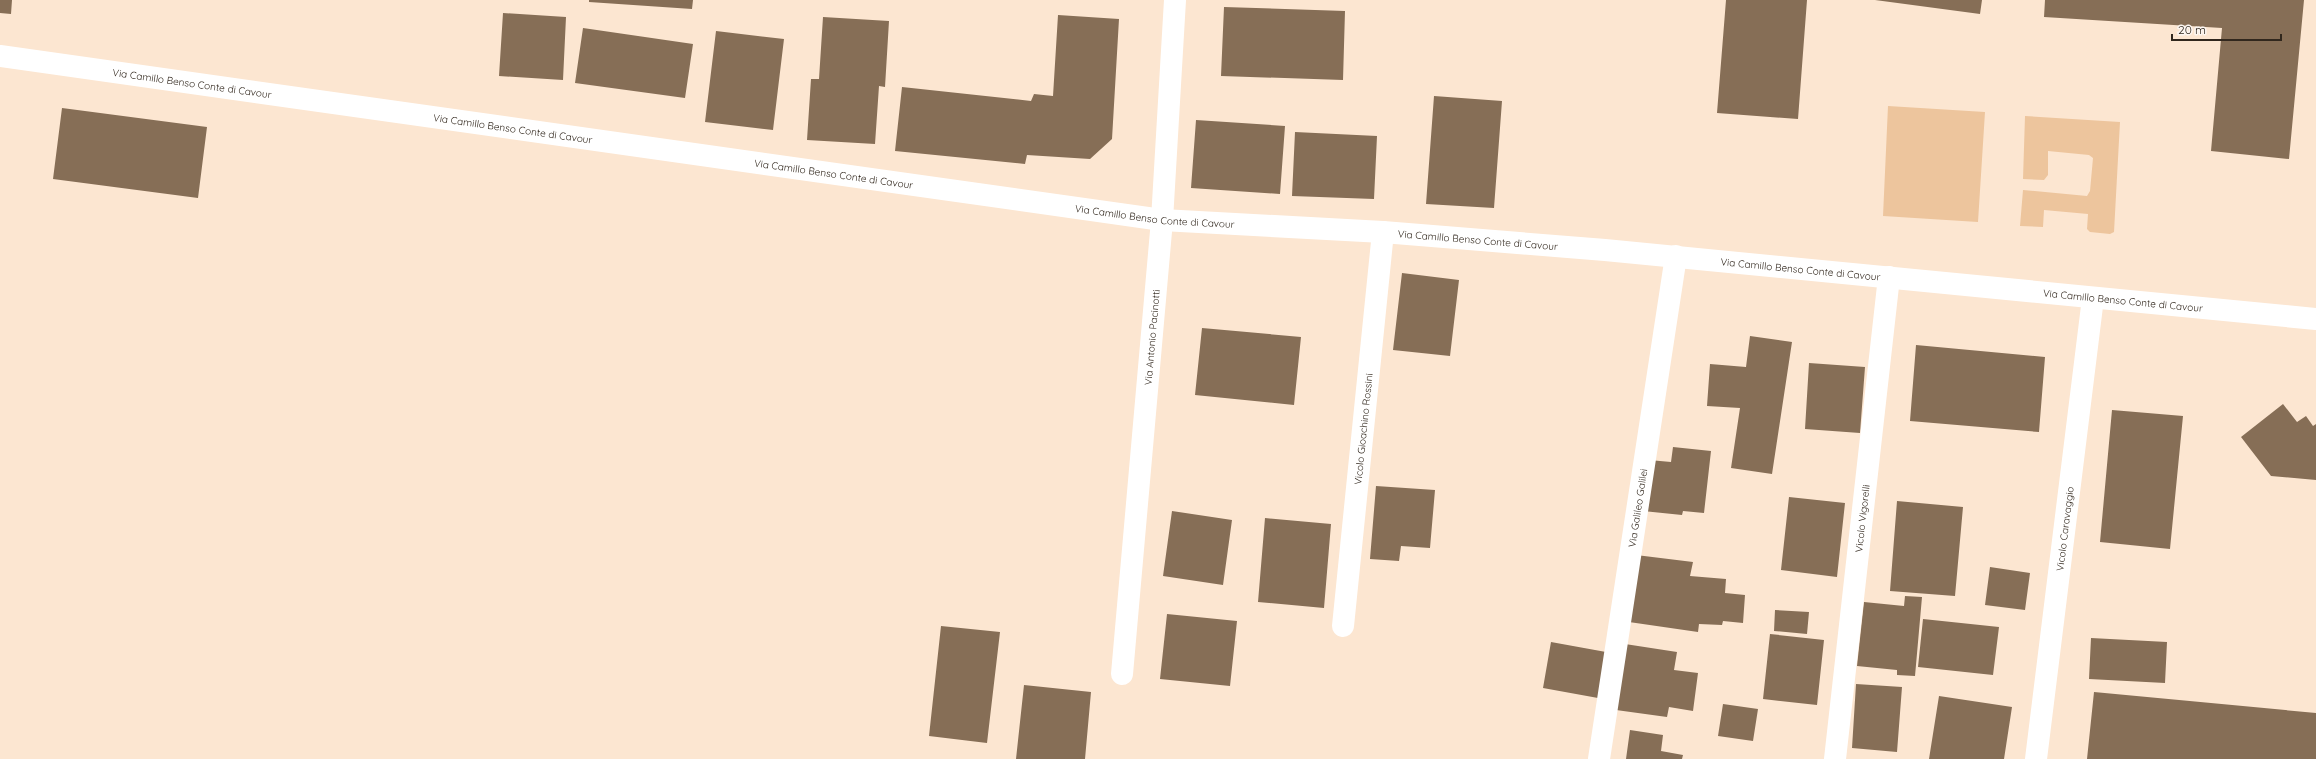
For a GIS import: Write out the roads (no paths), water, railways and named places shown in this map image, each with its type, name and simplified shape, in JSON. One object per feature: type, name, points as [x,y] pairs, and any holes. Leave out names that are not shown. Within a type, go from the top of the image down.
[{"type":"street","name":"Via Antonio Pacinotti","points":[[1122,674],[1162,220],[1175,0]]},
{"type":"street","name":"Via Camillo Benso Conte di Cavour","points":[[0,56],[1162,220],[1383,232],[1676,256],[2316,319]]},
{"type":"street","name":"Vicolo Gioachino Rossini","points":[[1343,626],[1383,232]]},
{"type":"street","name":"Via Galileo Galilei","points":[[1599,759],[1676,256]]},
{"type":"street","name":"Vicolo Vigorelli","points":[[1835,759],[1890,277]]},
{"type":"street","name":"Vicolo Caravaggio","points":[[2036,759],[2093,298]]}]
